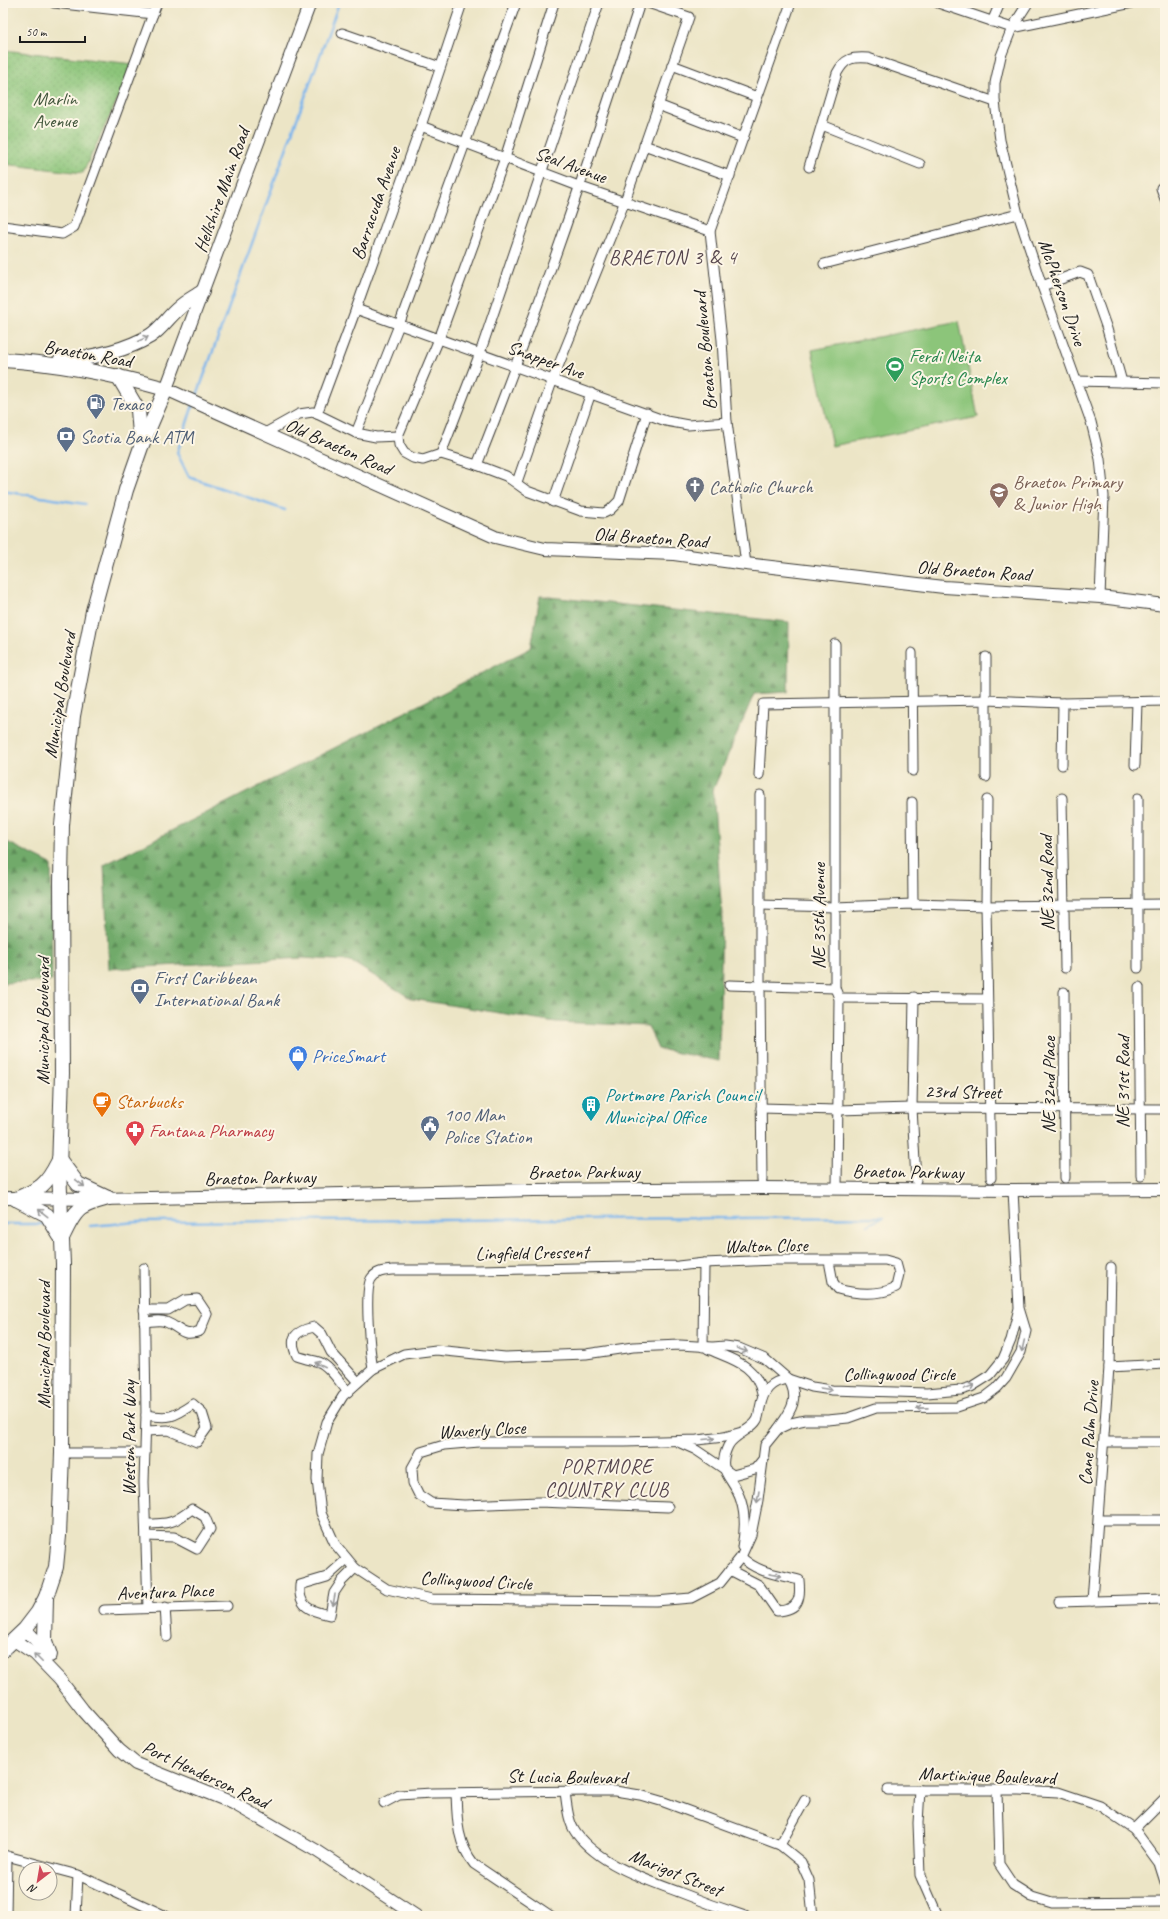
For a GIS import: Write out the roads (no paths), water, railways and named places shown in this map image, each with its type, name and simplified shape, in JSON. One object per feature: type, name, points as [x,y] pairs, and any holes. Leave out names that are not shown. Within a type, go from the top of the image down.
[{"type":"main road","points":[[38,362],[86,358],[135,342],[149,336],[164,324],[179,307],[202,292]]},
{"type":"main road","name":"Braeton Road","points":[[3,360],[38,362],[118,376],[172,392]]},
{"type":"main road","points":[[118,376],[138,410],[141,447]]},
{"type":"main road","name":"Municipal Boulevard","points":[[3,1650],[25,1629],[38,1612],[46,1597],[56,1567],[60,1536],[63,1264],[59,1159],[62,1073],[62,832],[73,716],[93,611],[126,490],[141,447],[172,392]]},
{"type":"main road","points":[[10,1198],[37,1190],[46,1184],[59,1159],[78,1184],[108,1198]]},
{"type":"main road","points":[[10,1198],[47,1215],[62,1238],[76,1211],[86,1205],[108,1198]]},
{"type":"main road","points":[[46,1597],[45,1641],[50,1655]]},
{"type":"street","points":[[54,3],[153,14]]},
{"type":"street","points":[[3,226],[62,234],[74,227],[157,3]]},
{"type":"street","name":"Hellshire Main Road","points":[[172,392],[202,292],[310,3]]},
{"type":"street","name":"Barracuda Avenue","points":[[317,414],[421,126],[462,3]]},
{"type":"street","points":[[356,434],[399,325],[516,3]]},
{"type":"street","points":[[554,3],[505,158],[439,340],[398,436],[399,445],[404,453],[413,458],[423,460],[441,454],[506,476],[517,482],[527,491],[553,502],[581,511],[595,514],[604,513],[615,506],[623,492],[648,413]]},
{"type":"street","points":[[441,454],[480,353],[543,172],[559,119],[599,3]]},
{"type":"street","points":[[477,465],[517,367],[581,186],[640,3]]},
{"type":"street","points":[[517,482],[554,379],[625,201],[688,17],[648,3]]},
{"type":"street","name":"Breaton Boulevard","points":[[746,564],[727,422],[722,340],[710,231],[791,3]]},
{"type":"street","points":[[938,3],[1012,28],[1132,3]]},
{"type":"street","points":[[992,22],[1000,3]]},
{"type":"street","name":"McPherson Drive","points":[[1028,3],[1012,28],[1001,56],[995,83],[995,102],[1000,140],[1018,214],[1091,422],[1100,460],[1104,496],[1100,597]]},
{"type":"street","points":[[342,33],[440,67]]},
{"type":"street","points":[[809,167],[837,73],[842,64],[854,57],[868,58],[995,102]]},
{"type":"street","points":[[672,65],[757,97]]},
{"type":"street","points":[[658,105],[743,138]]},
{"type":"street","points":[[822,125],[920,164]]},
{"type":"street","name":"Seal Avenue","points":[[421,126],[581,186],[710,231]]},
{"type":"street","points":[[644,145],[730,176]]},
{"type":"street","points":[[1161,188],[1165,199]]},
{"type":"street","points":[[824,264],[1018,214]]},
{"type":"street","points":[[1042,286],[1080,272],[1088,275],[1107,329],[1122,382]]},
{"type":"street","name":"Snapper Ave","points":[[356,309],[439,340],[554,379],[666,420],[688,425],[727,422]]},
{"type":"street","points":[[1076,381],[1165,383]]},
{"type":"street","name":"Old Braeton Road","points":[[172,392],[495,537],[545,549],[674,554],[944,587],[1100,597],[1165,605]]},
{"type":"street","points":[[553,502],[592,393]]},
{"type":"street","points":[[265,433],[299,414],[313,412],[356,434],[376,437],[398,436]]},
{"type":"street","name":"NE 35th Avenue","points":[[836,644],[835,988],[839,998],[837,1189]]},
{"type":"street","points":[[912,653],[913,771]]},
{"type":"street","points":[[986,657],[986,777]]},
{"type":"street","points":[[759,775],[763,704],[912,700],[987,700],[1063,704],[1165,701]]},
{"type":"street","points":[[1135,765],[1136,702]]},
{"type":"street","points":[[1062,765],[1063,704]]},
{"type":"street","points":[[760,795],[762,1180]]},
{"type":"street","name":"NE 32nd Road","points":[[1062,798],[1065,968]]},
{"type":"street","points":[[1138,798],[1138,968]]},
{"type":"street","points":[[987,800],[986,906],[991,1178]]},
{"type":"street","points":[[912,802],[913,904]]},
{"type":"street","points":[[760,905],[835,907],[913,904],[986,906],[1165,904]]},
{"type":"street","points":[[729,985],[835,988]]},
{"type":"street","name":"NE 31st Road","points":[[1139,987],[1140,1176]]},
{"type":"street","name":"NE 32nd Place","points":[[1064,992],[1065,1178]]},
{"type":"street","points":[[839,998],[914,997],[987,999]]},
{"type":"street","points":[[914,997],[912,1108],[916,1180]]},
{"type":"street","name":"23rd Street","points":[[761,1108],[837,1110],[912,1108],[1064,1110],[1165,1109]]},
{"type":"street","name":"Braeton Parkway","points":[[10,1198],[108,1198],[532,1190],[1165,1190]]},
{"type":"street","points":[[1013,1190],[1019,1308]]},
{"type":"street","name":"Walton Close","points":[[704,1263],[775,1260],[885,1260],[896,1263],[899,1274],[896,1287],[888,1292],[850,1292],[838,1289],[833,1282],[829,1261]]},
{"type":"street","points":[[704,1263],[704,1347]]},
{"type":"street","name":"Lingfield Cressent","points":[[373,1370],[369,1343],[369,1298],[371,1280],[380,1271],[678,1266],[704,1263]]},
{"type":"street","name":"Cane Palm Drive","points":[[1092,1601],[1109,1367],[1111,1267]]},
{"type":"street","name":"Weston Park Way","points":[[144,1268],[148,1608]]},
{"type":"street","points":[[144,1310],[168,1310],[185,1300],[198,1299],[207,1314],[200,1331],[191,1334],[181,1332],[165,1321],[144,1322]]},
{"type":"street","name":"Collingwood Circle","points":[[1019,1308],[1026,1331],[1021,1352],[1006,1378],[997,1388],[984,1398],[958,1407],[876,1408],[848,1418],[805,1420],[791,1423],[778,1430],[765,1445],[751,1535],[741,1557],[720,1583],[691,1598],[656,1601],[432,1599],[387,1589],[355,1568],[347,1559],[335,1544],[320,1513],[317,1480],[318,1454],[327,1422],[343,1396],[358,1382],[373,1370],[404,1354],[436,1350],[505,1357],[586,1354],[641,1347],[680,1345],[704,1347],[725,1346],[739,1348],[765,1359],[788,1379],[812,1387],[832,1390],[920,1393],[961,1390],[983,1381],[999,1363],[1008,1350],[1019,1308]]},
{"type":"street","points":[[348,1392],[329,1370],[319,1362],[308,1361],[297,1356],[294,1349],[294,1338],[300,1330],[314,1327],[322,1334],[331,1352],[358,1382]]},
{"type":"street","name":"Collingwood Circle","points":[[704,1347],[734,1360],[753,1371],[760,1385],[762,1394]]},
{"type":"street","points":[[1109,1367],[1165,1364]]},
{"type":"street","points":[[730,1570],[759,1586],[777,1611],[786,1611],[797,1604],[801,1594],[799,1580],[770,1574],[756,1569],[741,1557],[745,1529],[743,1508],[736,1489],[723,1469],[723,1459],[728,1444],[757,1420],[762,1394],[778,1380],[788,1379],[795,1394],[792,1408],[778,1430]]},
{"type":"street","points":[[146,1415],[160,1417],[176,1416],[193,1404],[202,1412],[206,1428],[197,1442],[168,1430],[146,1431]]},
{"type":"street","name":"Waverly Close","points":[[668,1507],[539,1502],[464,1505],[431,1503],[419,1495],[413,1483],[412,1468],[421,1452],[444,1445],[479,1442],[675,1440],[724,1437],[742,1432]]},
{"type":"street","name":"Waverly Close","points":[[675,1440],[702,1454],[723,1469]]},
{"type":"street","points":[[1104,1442],[1165,1442]]},
{"type":"street","points":[[62,1453],[145,1453]]},
{"type":"street","points":[[723,1469],[733,1475],[746,1472],[755,1469],[764,1458]]},
{"type":"street","points":[[146,1524],[166,1524],[180,1519],[192,1509],[205,1517],[210,1529],[197,1549],[174,1537],[146,1536]]},
{"type":"street","points":[[1099,1520],[1165,1520]]},
{"type":"street","points":[[347,1559],[327,1577],[300,1584],[299,1594],[304,1606],[317,1613],[330,1615],[334,1593],[342,1581],[355,1568]]},
{"type":"street","points":[[1059,1602],[1165,1599]]},
{"type":"street","name":"Aventura Place","points":[[104,1610],[227,1606]]},
{"type":"street","points":[[165,1607],[167,1637]]},
{"type":"street","name":"Port Henderson Road","points":[[25,1629],[50,1655],[56,1666],[60,1680]]},
{"type":"street","name":"Port Henderson Road","points":[[14,1640],[35,1654],[60,1680],[88,1716],[119,1750],[136,1764],[233,1803],[317,1851],[416,1916]]},
{"type":"street","name":"Martinique Boulevard","points":[[888,1790],[1058,1792],[1100,1806],[1134,1829],[1159,1862],[1165,1882]]},
{"type":"street","points":[[920,1790],[918,1823],[920,1875],[938,1916]]},
{"type":"street","points":[[997,1791],[999,1864],[1013,1885],[1032,1898],[1052,1903],[1165,1902]]},
{"type":"street","name":"St Lucia Boulevard","points":[[384,1803],[399,1795],[565,1792],[615,1792],[640,1794],[780,1845],[800,1862],[809,1880],[813,1916]]},
{"type":"street","name":"Marigot Street","points":[[565,1792],[570,1820],[576,1832],[586,1844],[617,1866],[642,1879],[745,1916]]},
{"type":"street","points":[[456,1793],[458,1827],[465,1853],[474,1864],[488,1876],[551,1916]]},
{"type":"street","points":[[1134,1829],[1165,1798]]},
{"type":"street","points":[[780,1845],[805,1800]]},
{"type":"street","points":[[6,1916],[5,1855],[78,1875],[157,1914],[166,1916]]},
{"type":"street","points":[[76,1916],[78,1875]]},
{"type":"waterway","points":[[196,398],[339,3]]},
{"type":"waterway","points":[[193,405],[177,453],[189,477],[285,510]]},
{"type":"waterway","points":[[3,491],[85,504]]},
{"type":"waterway","points":[[90,1226],[138,1222],[883,1217],[868,1225]]},
{"type":"waterway","points":[[3,1224],[45,1224]]},
{"type":"place","name":"Ferdi Neita Sports Complex","points":[[895,383]]},
{"type":"place","name":"Texaco","points":[[96,420]]},
{"type":"place","name":"Scotia Bank ATM","points":[[66,453]]},
{"type":"place","name":"Catholic Church","points":[[695,503]]},
{"type":"place","name":"Braeton Primary & Junior High","points":[[999,509]]},
{"type":"place","name":"First Caribbean International Bank","points":[[140,1005]]},
{"type":"place","name":"PriceSmart","points":[[298,1072]]},
{"type":"place","name":"Starbucks","points":[[102,1118]]},
{"type":"place","name":"Portmore Parish Council Municipal Office","points":[[591,1122]]},
{"type":"place","name":"100 Man Police Station","points":[[430,1142]]},
{"type":"place","name":"Fantana Pharmacy","points":[[135,1147]]},
{"type":"district","name":"BRAETON 3 & 4","points":[[673,257]]},
{"type":"district","name":"PORTMORE COUNTRY CLUB","points":[[607,1478]]},
{"type":"park label","name":"Marlin Avenue","points":[[55,109]]}]
